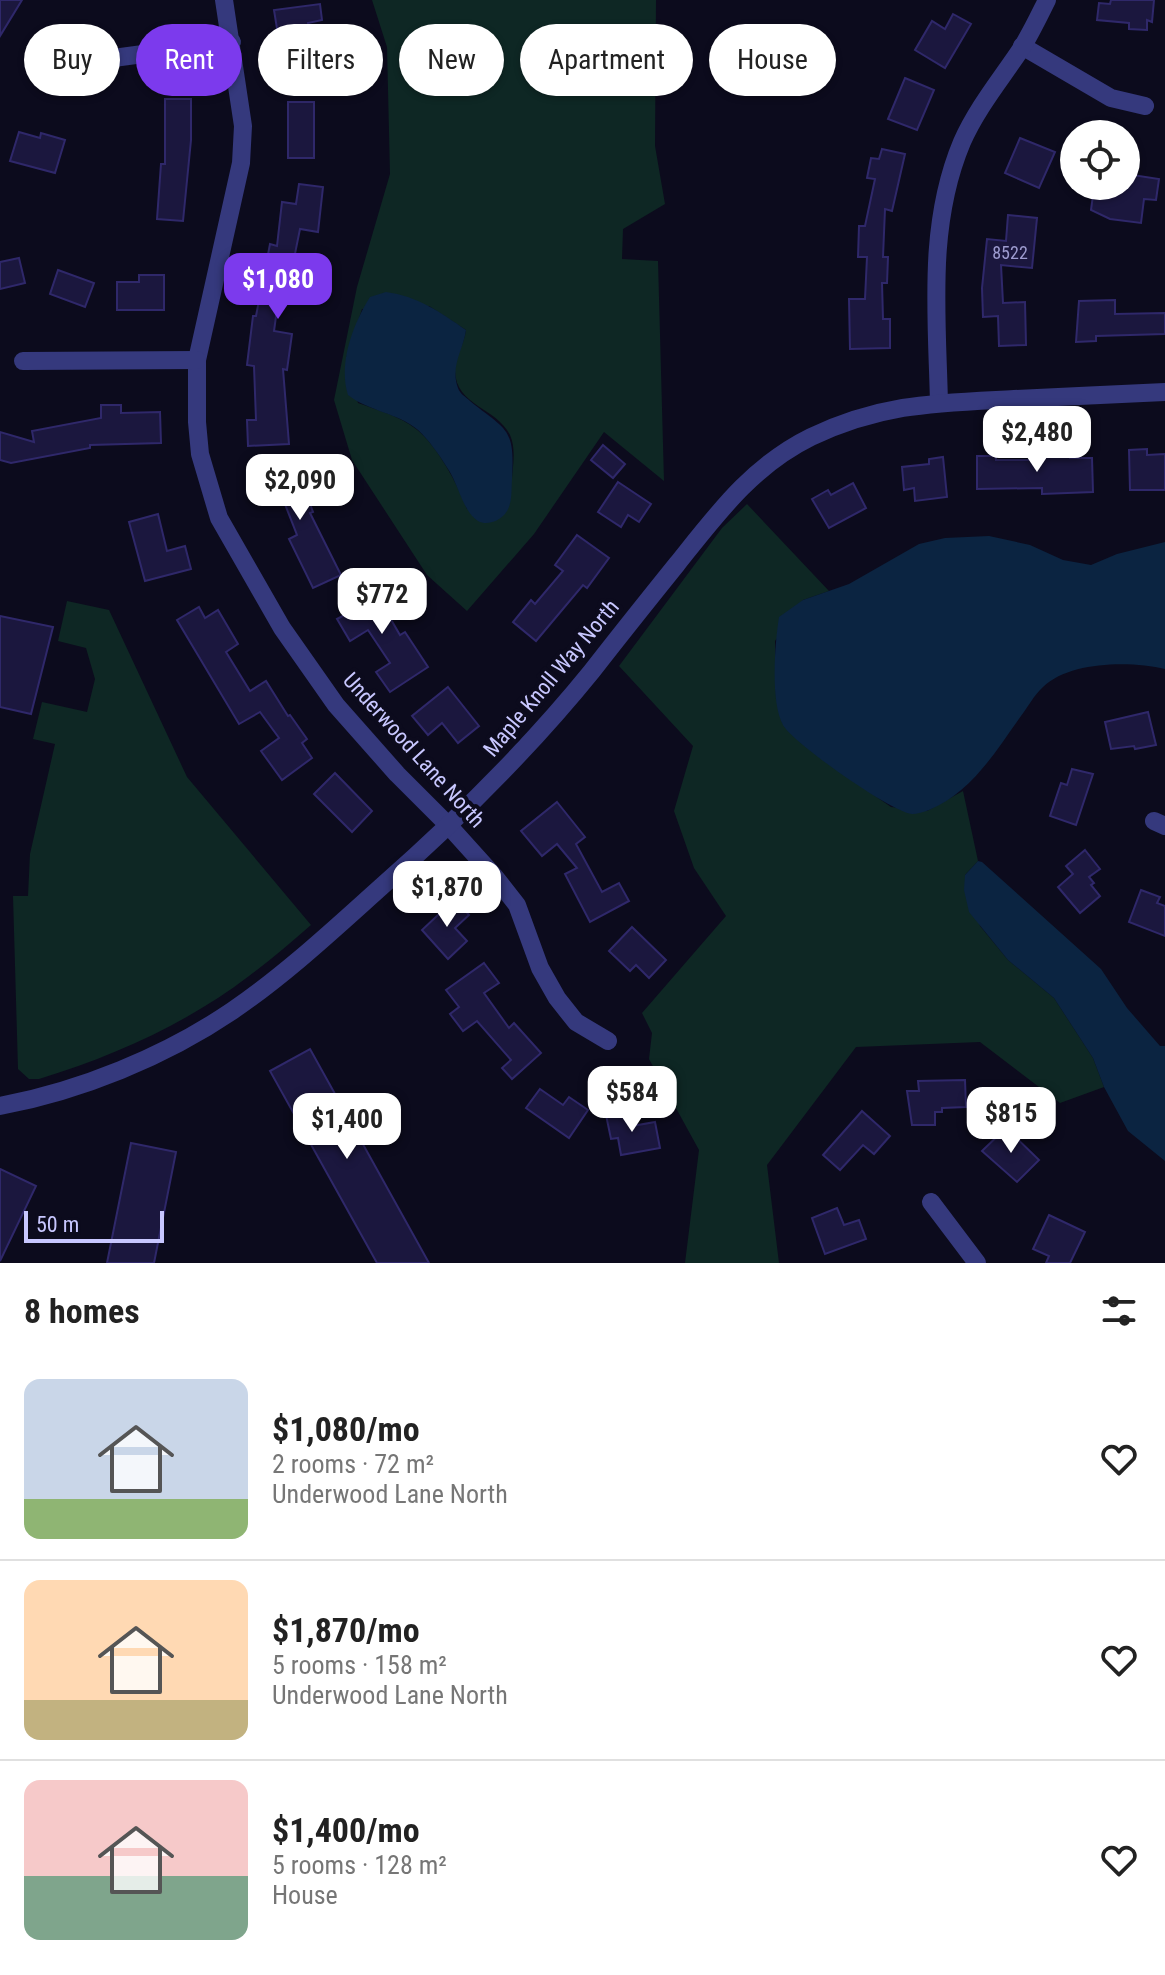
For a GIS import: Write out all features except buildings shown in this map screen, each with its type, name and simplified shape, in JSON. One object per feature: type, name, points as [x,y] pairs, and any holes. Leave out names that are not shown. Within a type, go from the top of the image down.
[{"type":"street","name":"Underwood Lane North","points":[[224,0],[229,24]]},
{"type":"street","points":[[939,403],[936,287],[938,237],[946,188],[963,141],[1047,0]]},
{"type":"street","points":[[1022,46],[1111,98],[1145,106]]},
{"type":"street","name":"Underwood Lane North","points":[[239,96],[243,126],[241,163],[197,360],[200,454],[219,518],[282,628],[336,705],[397,774],[449,826],[517,905],[540,968],[557,998],[576,1022],[608,1041]]},
{"type":"street","points":[[23,361],[197,360]]},
{"type":"street","name":"Maple Knoll Way North","points":[[0,1106],[32,1100],[101,1077],[168,1047],[231,1012],[290,967],[449,826],[523,753],[728,498],[789,450],[850,420],[894,407],[1165,392]]},
{"type":"street","points":[[931,1202],[977,1263]]},
{"type":"green space","points":[[372,0],[656,0],[656,24],[520,24],[520,96],[655,96],[655,146],[665,204],[623,229],[622,259],[658,261],[664,481],[604,432],[534,534],[467,611],[427,575],[352,460],[334,400],[357,287],[390,174],[387,47],[383,24],[380,24]],"holes":[[[429,306],[466,330],[455,366],[457,383],[462,392],[504,426],[512,440],[514,456],[512,478],[467,509],[446,466],[424,436],[403,420],[358,403],[346,358],[362,309]]]},
{"type":"green space","points":[[747,504],[829,591],[803,600],[775,641],[776,699],[815,754],[891,807],[927,811],[963,791],[978,861],[965,875],[980,926],[1008,960],[1054,998],[1093,1058],[1104,1087],[1060,1103],[980,1042],[856,1047],[767,1165],[779,1263],[685,1263],[699,1150],[649,1059],[652,1033],[642,1013],[726,916],[694,868],[674,811],[693,746],[619,666],[722,528]]},
{"type":"green space","points":[[67,601],[109,610],[187,777],[311,925],[249,976],[175,1024],[95,1060],[39,1079],[29,1079],[18,1069],[13,896],[28,896],[30,854],[55,744],[33,739],[42,702],[87,712],[95,679],[86,648],[58,641]]},
{"type":"water","points":[[386,292],[418,301],[466,330],[455,373],[458,388],[500,425],[510,439],[512,449],[510,502],[508,510],[496,521],[481,522],[473,517],[452,475],[418,430],[348,395],[346,357],[353,332],[370,297]]},
{"type":"water","points":[[989,536],[1030,545],[1063,560],[1091,565],[1117,554],[1165,542],[1165,669],[1101,665],[1055,678],[1037,694],[970,782],[944,802],[927,811],[912,814],[884,802],[843,776],[804,746],[783,725],[775,687],[779,617],[803,600],[849,584],[919,544],[945,538]]},
{"type":"water","points":[[978,861],[1101,969],[1127,1008],[1160,1046],[1165,1046],[1165,1161],[1128,1131],[1104,1087],[1093,1058],[1054,998],[1008,960],[969,912],[964,890],[965,875]]}]
